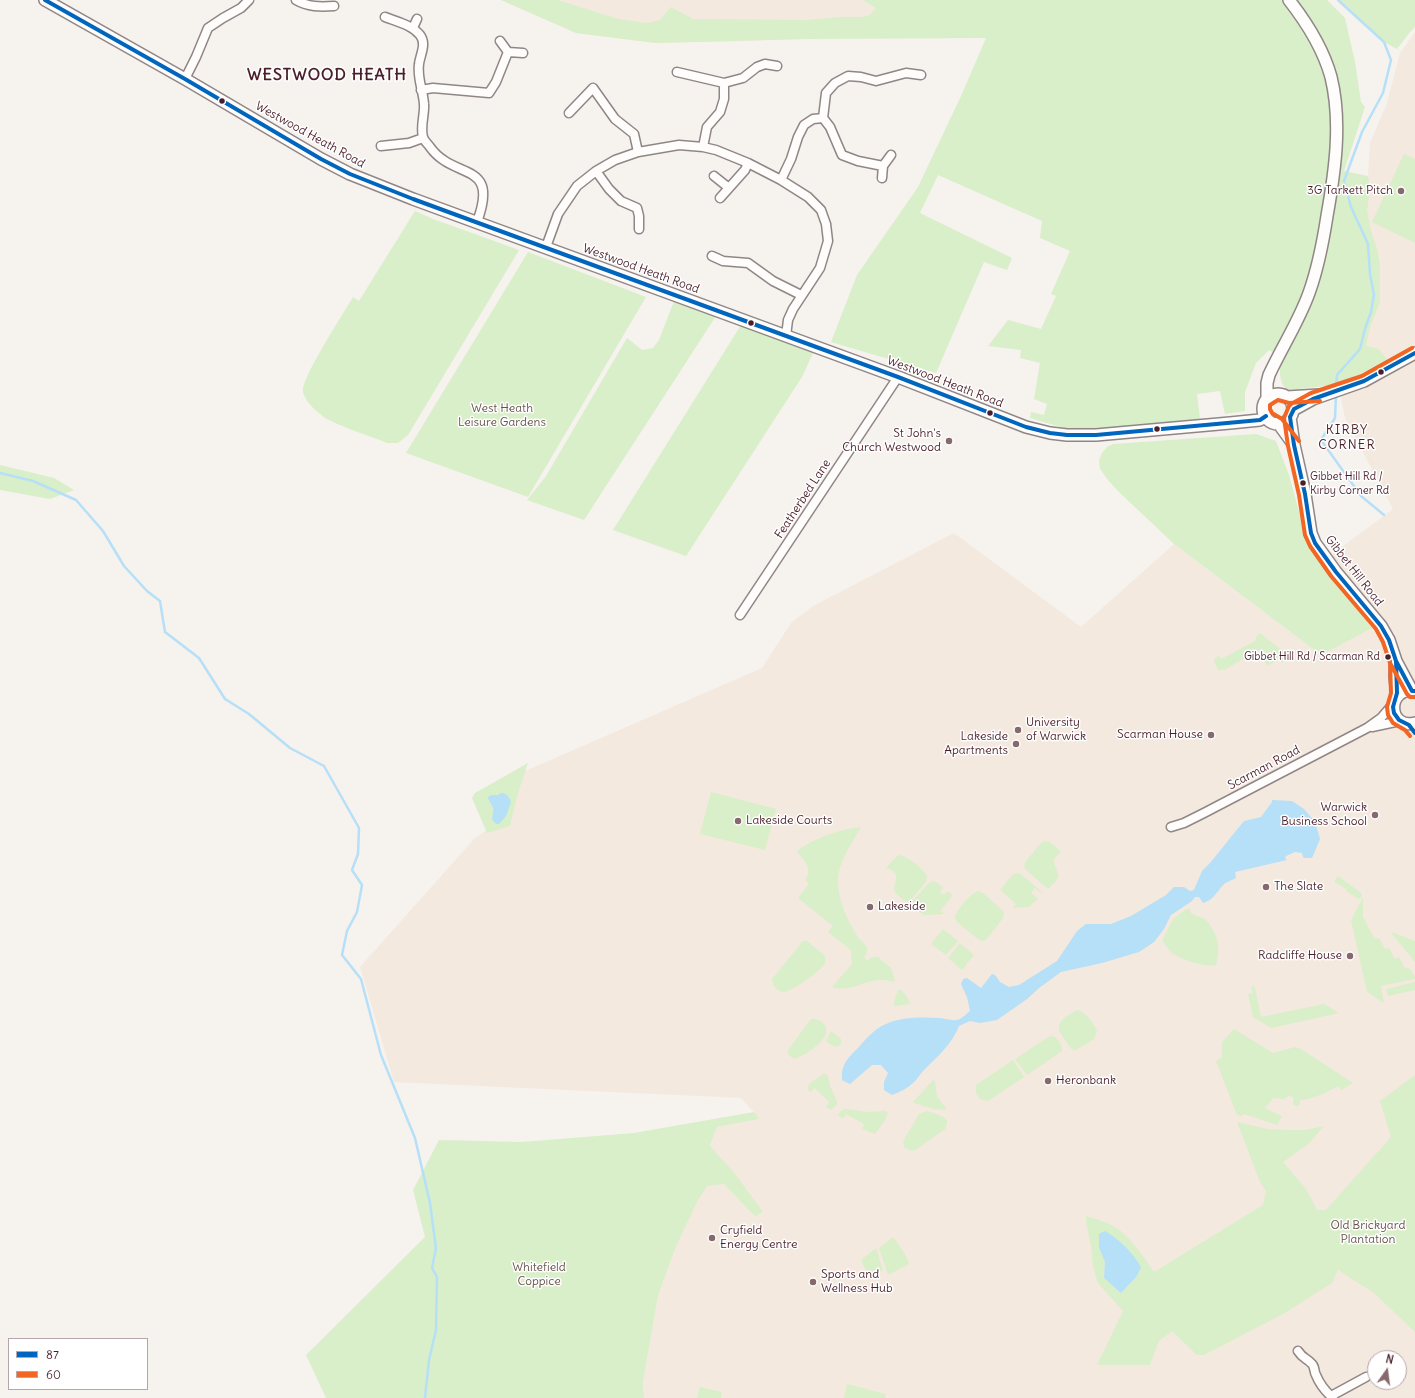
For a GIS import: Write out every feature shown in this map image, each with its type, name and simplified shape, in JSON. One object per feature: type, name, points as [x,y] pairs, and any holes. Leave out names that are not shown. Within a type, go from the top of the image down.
[{"type":"street","name":"Westwood Heath Road","points":[[45,0],[185,79],[321,159],[350,174],[392,191],[898,377],[1026,427],[1050,433],[1068,435],[1096,435],[1230,424],[1260,420],[1266,416]]},
{"type":"street","points":[[185,79],[208,28],[241,8],[249,0]]},
{"type":"street","points":[[296,0],[305,5],[326,7],[334,6]]},
{"type":"street","points":[[1289,0],[1310,28],[1325,59],[1334,97],[1337,122],[1336,142],[1329,206],[1315,275],[1302,310],[1267,383],[1267,400],[1264,407],[1266,416],[1273,422],[1283,423],[1292,414],[1313,399],[1364,381],[1415,353]]},
{"type":"street","points":[[385,18],[413,28],[422,37],[424,50],[419,63],[418,78],[424,104],[422,122],[423,138],[434,152],[444,160],[474,176],[480,182],[484,191],[484,200],[477,222]]},
{"type":"street","points":[[413,28],[417,19]]},
{"type":"street","points":[[500,41],[508,52]]},
{"type":"street","points":[[421,90],[433,88],[489,93],[496,82],[508,52]]},
{"type":"street","points":[[508,52],[523,53]]},
{"type":"street","points":[[677,72],[724,83],[743,78],[757,67],[765,64],[777,66]]},
{"type":"street","points":[[882,166],[858,161],[842,155],[830,127],[823,118],[826,94],[835,83],[848,76],[861,77],[876,81],[906,73],[921,75]]},
{"type":"street","points":[[702,147],[707,127],[720,112],[724,99],[724,83]]},
{"type":"street","points":[[569,113],[593,88],[615,119],[634,134],[638,152]]},
{"type":"street","points":[[781,180],[804,125],[813,119],[823,118]]},
{"type":"street","points":[[381,146],[409,143],[423,138]]},
{"type":"street","points":[[546,247],[558,214],[577,186],[596,171],[615,160],[638,152],[679,145],[716,150],[781,180],[808,197],[821,210],[826,224],[828,241],[820,268],[801,295],[788,320],[786,336]]},
{"type":"street","points":[[882,178],[882,166],[891,156]]},
{"type":"street","points":[[720,198],[745,170],[748,164]]},
{"type":"street","points":[[596,171],[609,189],[621,201],[637,208],[639,216],[639,229]]},
{"type":"street","points":[[714,176],[729,188]]},
{"type":"street","points":[[712,256],[723,261],[748,263],[773,280],[801,295]]},
{"type":"street","points":[[1273,368],[1276,389],[1292,405],[1292,414]]},
{"type":"street","name":"Featherbed Lane","points":[[740,615],[888,397],[898,377]]},
{"type":"street","points":[[1267,400],[1273,395],[1284,396],[1327,394]]},
{"type":"street","name":"Gibbet Hill Road","points":[[1292,414],[1294,445],[1305,494],[1311,534],[1315,543],[1336,572],[1381,626],[1389,640],[1396,661],[1414,691]]},
{"type":"street","name":"Gibbet Hill Road","points":[[1278,423],[1294,445]]},
{"type":"street","name":"Gibbet Hill Road","points":[[1396,661],[1394,714],[1410,725]]},
{"type":"street","points":[[1395,700],[1403,692],[1414,691]]},
{"type":"street","name":"Scarman Road","points":[[1171,827],[1184,823],[1216,807],[1367,728],[1381,718],[1395,700]]},
{"type":"street","name":"Scarman Road","points":[[1367,728],[1410,725]]},
{"type":"street","points":[[1298,1351],[1302,1357],[1313,1365],[1315,1374],[1324,1390],[1332,1397],[1366,1377]]},
{"type":"shaded area","points":[[501,0],[892,0],[871,36],[655,43],[576,33]]},
{"type":"shaded area","name":"University of Warwick","points":[[1415,32],[1415,1398],[644,1398],[643,1382],[658,1296],[717,1127],[760,1119],[741,1098],[394,1082],[360,967],[475,838],[490,828],[486,809],[479,791],[762,668],[791,623],[813,606],[954,533],[1081,627],[1174,544],[1321,655],[1385,619],[1331,555],[1393,509],[1345,418],[1338,381],[1365,223],[1370,143],[1387,103],[1400,53]]},
{"type":"green space","points":[[501,0],[558,0],[618,19],[646,23],[660,20],[671,7],[693,19],[807,20],[862,17],[870,15],[876,8],[863,0],[1284,0],[1306,30],[1327,78],[1333,123],[1330,164],[1319,244],[1303,298],[1274,353],[1269,350],[1256,363],[1245,392],[1245,411],[1225,414],[1220,391],[1197,394],[1200,419],[1092,430],[1064,428],[1030,418],[1031,412],[1044,415],[1047,404],[1034,399],[1040,363],[1020,358],[1021,350],[988,346],[1008,320],[1041,329],[1056,296],[1051,294],[1070,251],[1040,238],[1042,221],[938,175],[920,213],[1012,258],[1007,270],[984,262],[936,373],[831,342],[857,275],[918,187],[961,96],[986,38],[808,39],[655,43],[576,33]]},
{"type":"green space","points":[[1295,0],[1327,0],[1345,18],[1355,62],[1361,102],[1365,107],[1344,171],[1368,176],[1370,189],[1367,210],[1380,265],[1380,302],[1370,327],[1366,346],[1379,349],[1388,361],[1339,383],[1299,389],[1298,392],[1289,390],[1282,383],[1280,375],[1281,364],[1288,346],[1304,319],[1316,289],[1325,255],[1336,197],[1338,195],[1341,170],[1339,169],[1335,71],[1311,20]]},
{"type":"green space","points":[[1338,0],[1415,0],[1415,27],[1397,49],[1384,42]]},
{"type":"green space","name":"3G Tarkett Pitch","points":[[1404,154],[1415,159],[1415,243],[1372,222]]},
{"type":"green space","points":[[415,211],[519,250],[408,435],[398,443],[387,443],[327,419],[309,404],[303,392],[304,385],[316,360],[353,297],[359,301]]},
{"type":"green space","name":"West Heath Leisure Gardens","points":[[528,252],[646,297],[528,497],[406,453]]},
{"type":"green space","points":[[674,301],[716,316],[584,520],[527,500],[546,476],[627,338],[642,350],[653,348],[659,340]]},
{"type":"green space","points":[[741,325],[813,353],[802,377],[686,556],[613,530]]},
{"type":"green space","points":[[1256,434],[1276,441],[1289,475],[1304,530],[1325,569],[1372,628],[1321,655],[1174,544],[1119,492],[1100,469],[1099,460],[1102,453],[1107,447],[1113,444]]},
{"type":"green space","points":[[0,465],[54,478],[74,490],[50,499],[0,490]]},
{"type":"green space","points":[[1258,634],[1261,634],[1283,651],[1286,655],[1282,663],[1279,659],[1267,666],[1259,650],[1224,670],[1219,671],[1214,661],[1215,658],[1219,656],[1221,659],[1255,641]]},
{"type":"green space","points":[[528,763],[517,796],[510,826],[487,833],[472,798],[475,793]]},
{"type":"green space","name":"Lakeside Courts","points":[[711,792],[776,809],[765,850],[700,834]]},
{"type":"green space","points":[[861,827],[840,866],[838,886],[840,897],[850,924],[867,948],[867,952],[864,957],[868,961],[871,957],[878,957],[891,968],[895,980],[894,982],[876,980],[848,988],[832,987],[852,964],[851,950],[828,932],[833,926],[798,898],[809,884],[805,880],[809,872],[807,865],[797,851],[804,846],[828,835]]},
{"type":"green space","points":[[1042,842],[1050,842],[1061,852],[1054,862],[1058,872],[1058,878],[1048,889],[1024,867],[1026,861]]},
{"type":"green space","points":[[900,855],[915,863],[927,876],[926,882],[908,903],[895,892],[895,873],[886,868],[896,857]]},
{"type":"green space","points":[[1016,873],[1021,874],[1042,892],[1041,895],[1041,893],[1035,888],[1031,893],[1038,899],[1029,907],[1013,908],[1016,904],[1000,890],[1012,875]]},
{"type":"green space","points":[[1338,876],[1361,893],[1362,896],[1359,899],[1346,891],[1347,889],[1334,882]]},
{"type":"green space","points":[[933,881],[943,887],[940,892],[944,895],[948,891],[953,895],[940,911],[945,914],[924,915],[918,911],[923,905],[919,901],[913,907],[910,904],[928,884]]},
{"type":"green space","points":[[978,891],[983,893],[1004,912],[1003,918],[986,940],[982,941],[957,922],[955,918],[964,902]]},
{"type":"green space","points":[[1363,897],[1363,917],[1375,939],[1379,938],[1385,949],[1389,948],[1395,959],[1399,957],[1404,967],[1410,969],[1415,977],[1415,979],[1381,986],[1384,1003],[1367,992],[1351,920]]},
{"type":"green space","points":[[1188,908],[1191,913],[1206,920],[1216,935],[1218,953],[1216,965],[1201,964],[1179,957],[1171,953],[1162,941],[1173,919]]},
{"type":"green space","points":[[943,929],[958,941],[946,955],[931,944]]},
{"type":"green space","points":[[1392,932],[1415,941],[1415,962],[1392,934]]},
{"type":"green space","points":[[803,941],[807,941],[824,955],[825,963],[813,975],[799,985],[788,991],[779,991],[774,986],[772,979]]},
{"type":"green space","points":[[960,943],[974,955],[962,970],[948,958]]},
{"type":"green space","points":[[1415,982],[1415,990],[1388,996],[1386,989]]},
{"type":"green space","points":[[1251,987],[1255,987],[1261,1017],[1324,1004],[1339,1013],[1271,1028],[1253,1017],[1248,994],[1253,993]]},
{"type":"green space","points":[[900,989],[907,997],[910,1004],[893,1005],[898,990]]},
{"type":"green space","points":[[1077,1010],[1087,1015],[1097,1030],[1094,1039],[1076,1050],[1071,1049],[1059,1031],[1059,1027],[1062,1020]]},
{"type":"green space","points":[[811,1019],[823,1023],[826,1028],[826,1034],[818,1045],[812,1050],[794,1059],[788,1054],[788,1050]]},
{"type":"green space","points":[[1234,1029],[1273,1053],[1295,1047],[1301,1049],[1353,1083],[1341,1090],[1338,1086],[1315,1097],[1300,1100],[1299,1106],[1293,1104],[1294,1098],[1289,1095],[1283,1099],[1273,1098],[1265,1108],[1282,1116],[1277,1125],[1244,1114],[1241,1116],[1237,1115],[1216,1061],[1222,1057],[1222,1042]]},
{"type":"green space","points":[[831,1031],[841,1039],[841,1044],[839,1046],[835,1047],[826,1042]]},
{"type":"green space","points":[[1050,1036],[1055,1037],[1059,1042],[1062,1047],[1062,1051],[1027,1075],[1015,1059]]},
{"type":"green space","points":[[1013,1060],[1024,1077],[988,1101],[980,1099],[976,1093],[976,1085]]},
{"type":"green space","points":[[825,1073],[828,1076],[830,1086],[837,1101],[837,1104],[831,1110],[826,1107],[829,1102],[815,1088],[810,1092],[807,1088],[810,1083]]},
{"type":"green space","name":"Old Brickyard Plantation","points":[[1415,1075],[1415,1332],[1374,1293],[1338,1270],[1332,1283],[1283,1314],[1204,1355],[1197,1355],[1172,1331],[1159,1341],[1150,1365],[1097,1365],[1123,1311],[1098,1283],[1093,1267],[1086,1216],[1107,1223],[1128,1237],[1154,1272],[1263,1205],[1266,1191],[1260,1182],[1237,1122],[1268,1129],[1287,1130],[1305,1130],[1324,1126],[1308,1144],[1283,1162],[1306,1189],[1317,1210],[1326,1210],[1391,1137],[1380,1101]],"holes":[[[1131,1254],[1136,1259],[1137,1276],[1121,1293],[1104,1278],[1105,1262]]]},
{"type":"green space","points":[[933,1080],[935,1081],[937,1097],[946,1110],[934,1109],[913,1102]]},
{"type":"green space","points":[[845,1109],[869,1112],[885,1111],[888,1113],[875,1134],[862,1129],[864,1124],[846,1114],[843,1119],[838,1115]]},
{"type":"green space","points":[[927,1111],[945,1118],[947,1124],[945,1129],[914,1151],[905,1148],[903,1144],[905,1138],[919,1114]]},
{"type":"green space","name":"Whitefield Coppice","points":[[754,1112],[760,1119],[717,1127],[710,1146],[735,1174],[763,1212],[755,1216],[724,1184],[707,1186],[698,1200],[676,1246],[658,1296],[643,1382],[644,1398],[326,1398],[306,1355],[425,1237],[413,1190],[439,1140],[522,1142],[634,1133]]},
{"type":"green space","points":[[893,1237],[905,1254],[909,1264],[888,1275],[879,1248]]},
{"type":"green space","points":[[876,1248],[883,1270],[869,1278],[861,1260]]},
{"type":"green space","points":[[847,1384],[886,1394],[885,1398],[844,1398]]},
{"type":"green space","points":[[700,1387],[722,1392],[721,1398],[697,1398]]},
{"type":"water","points":[[501,793],[508,796],[511,802],[506,816],[499,824],[496,824],[492,819],[493,808],[488,797]]},
{"type":"water","points":[[1272,800],[1292,801],[1304,809],[1315,822],[1320,839],[1312,858],[1305,858],[1303,857],[1302,853],[1295,852],[1286,856],[1285,858],[1287,860],[1235,872],[1236,878],[1224,884],[1210,900],[1203,903],[1199,897],[1195,897],[1192,901],[1171,915],[1164,929],[1154,942],[1139,952],[1102,963],[1061,972],[997,1020],[980,1023],[970,1021],[959,1026],[953,1038],[944,1050],[914,1082],[898,1093],[892,1095],[884,1090],[884,1082],[888,1073],[881,1065],[872,1065],[850,1084],[842,1080],[844,1065],[848,1058],[878,1028],[892,1022],[905,1019],[940,1018],[955,1020],[964,1016],[970,1011],[967,997],[961,984],[963,979],[967,978],[981,988],[992,974],[995,975],[1000,982],[1009,987],[1019,985],[1057,961],[1077,931],[1086,924],[1111,924],[1131,916],[1166,895],[1174,887],[1184,887],[1190,891],[1194,890],[1202,871],[1244,821],[1261,817]]},
{"type":"water","points":[[1105,1231],[1125,1247],[1141,1267],[1137,1276],[1121,1293],[1104,1278],[1105,1262],[1099,1247],[1099,1234]]},
{"type":"waterway","points":[[1336,388],[1337,375],[1360,349],[1371,312],[1374,295],[1370,274],[1368,244],[1351,207],[1344,181],[1362,132],[1383,93],[1391,60],[1384,42],[1338,0]]},
{"type":"waterway","points":[[1336,395],[1335,418],[1321,440],[1361,496],[1384,515]]},
{"type":"waterway","points":[[0,473],[33,481],[76,500],[103,531],[124,566],[147,591],[160,601],[165,632],[199,658],[225,699],[249,714],[290,748],[324,766],[359,828],[358,854],[352,870],[362,885],[357,912],[347,931],[342,955],[361,979],[381,1055],[415,1138],[430,1203],[436,1248],[432,1268],[437,1277],[436,1330],[429,1360],[425,1398]]},
{"type":"transit line","name":"87","points":[[45,0],[185,79],[321,159],[350,174],[413,199],[898,377],[1026,427],[1050,433],[1067,435],[1096,435],[1260,420],[1266,416]]},
{"type":"transit line","name":"60","points":[[1412,348],[1362,376],[1311,393],[1291,404],[1284,418],[1305,535],[1310,546],[1331,576],[1376,629],[1383,642],[1390,663],[1407,694],[1410,697],[1415,697]]},
{"type":"transit line","name":"87","points":[[1415,353],[1364,381],[1313,399],[1294,409],[1290,417],[1311,533],[1315,543],[1336,572],[1381,626],[1389,640],[1396,661],[1412,691],[1415,691]]},
{"type":"transit line","name":"60","points":[[1299,441],[1282,419],[1272,413],[1270,405],[1278,400],[1289,403],[1320,401]]},
{"type":"transit line","name":"60","points":[[1390,661],[1391,693],[1387,707],[1388,715],[1393,723],[1405,730],[1410,736]]},
{"type":"transit line","name":"87","points":[[1396,661],[1397,693],[1393,707],[1394,713],[1399,720],[1409,725],[1415,733]]},
{"type":"place","name":"3G Tarkett Pitch","points":[[1401,191]]},
{"type":"place","name":"St John's Church Westwood","points":[[949,441]]},
{"type":"place","name":"Gibbet Hill Rd / Kirby Corner Rd","points":[[1303,483]]},
{"type":"place","name":"Gibbet Hill Rd / Scarman Rd","points":[[1388,657]]},
{"type":"place","name":"University of Warwick","points":[[1018,730]]},
{"type":"place","name":"Scarman House","points":[[1211,735]]},
{"type":"place","name":"Lakeside Apartments","points":[[1016,744]]},
{"type":"place","name":"Warwick Business School","points":[[1375,815]]},
{"type":"place","name":"Lakeside Courts","points":[[738,821]]},
{"type":"place","name":"The Slate","points":[[1266,887]]},
{"type":"place","name":"Lakeside","points":[[870,907]]},
{"type":"place","name":"Radcliffe House","points":[[1350,956]]},
{"type":"place","name":"Heronbank","points":[[1048,1081]]},
{"type":"place","name":"Cryfield Energy Centre","points":[[712,1238]]},
{"type":"place","name":"Sports and Wellness Hub","points":[[813,1282]]},
{"type":"district","name":"WESTWOOD HEATH","points":[[327,75]]},
{"type":"district","name":"KIRBY CORNER","points":[[1347,438]]}]
